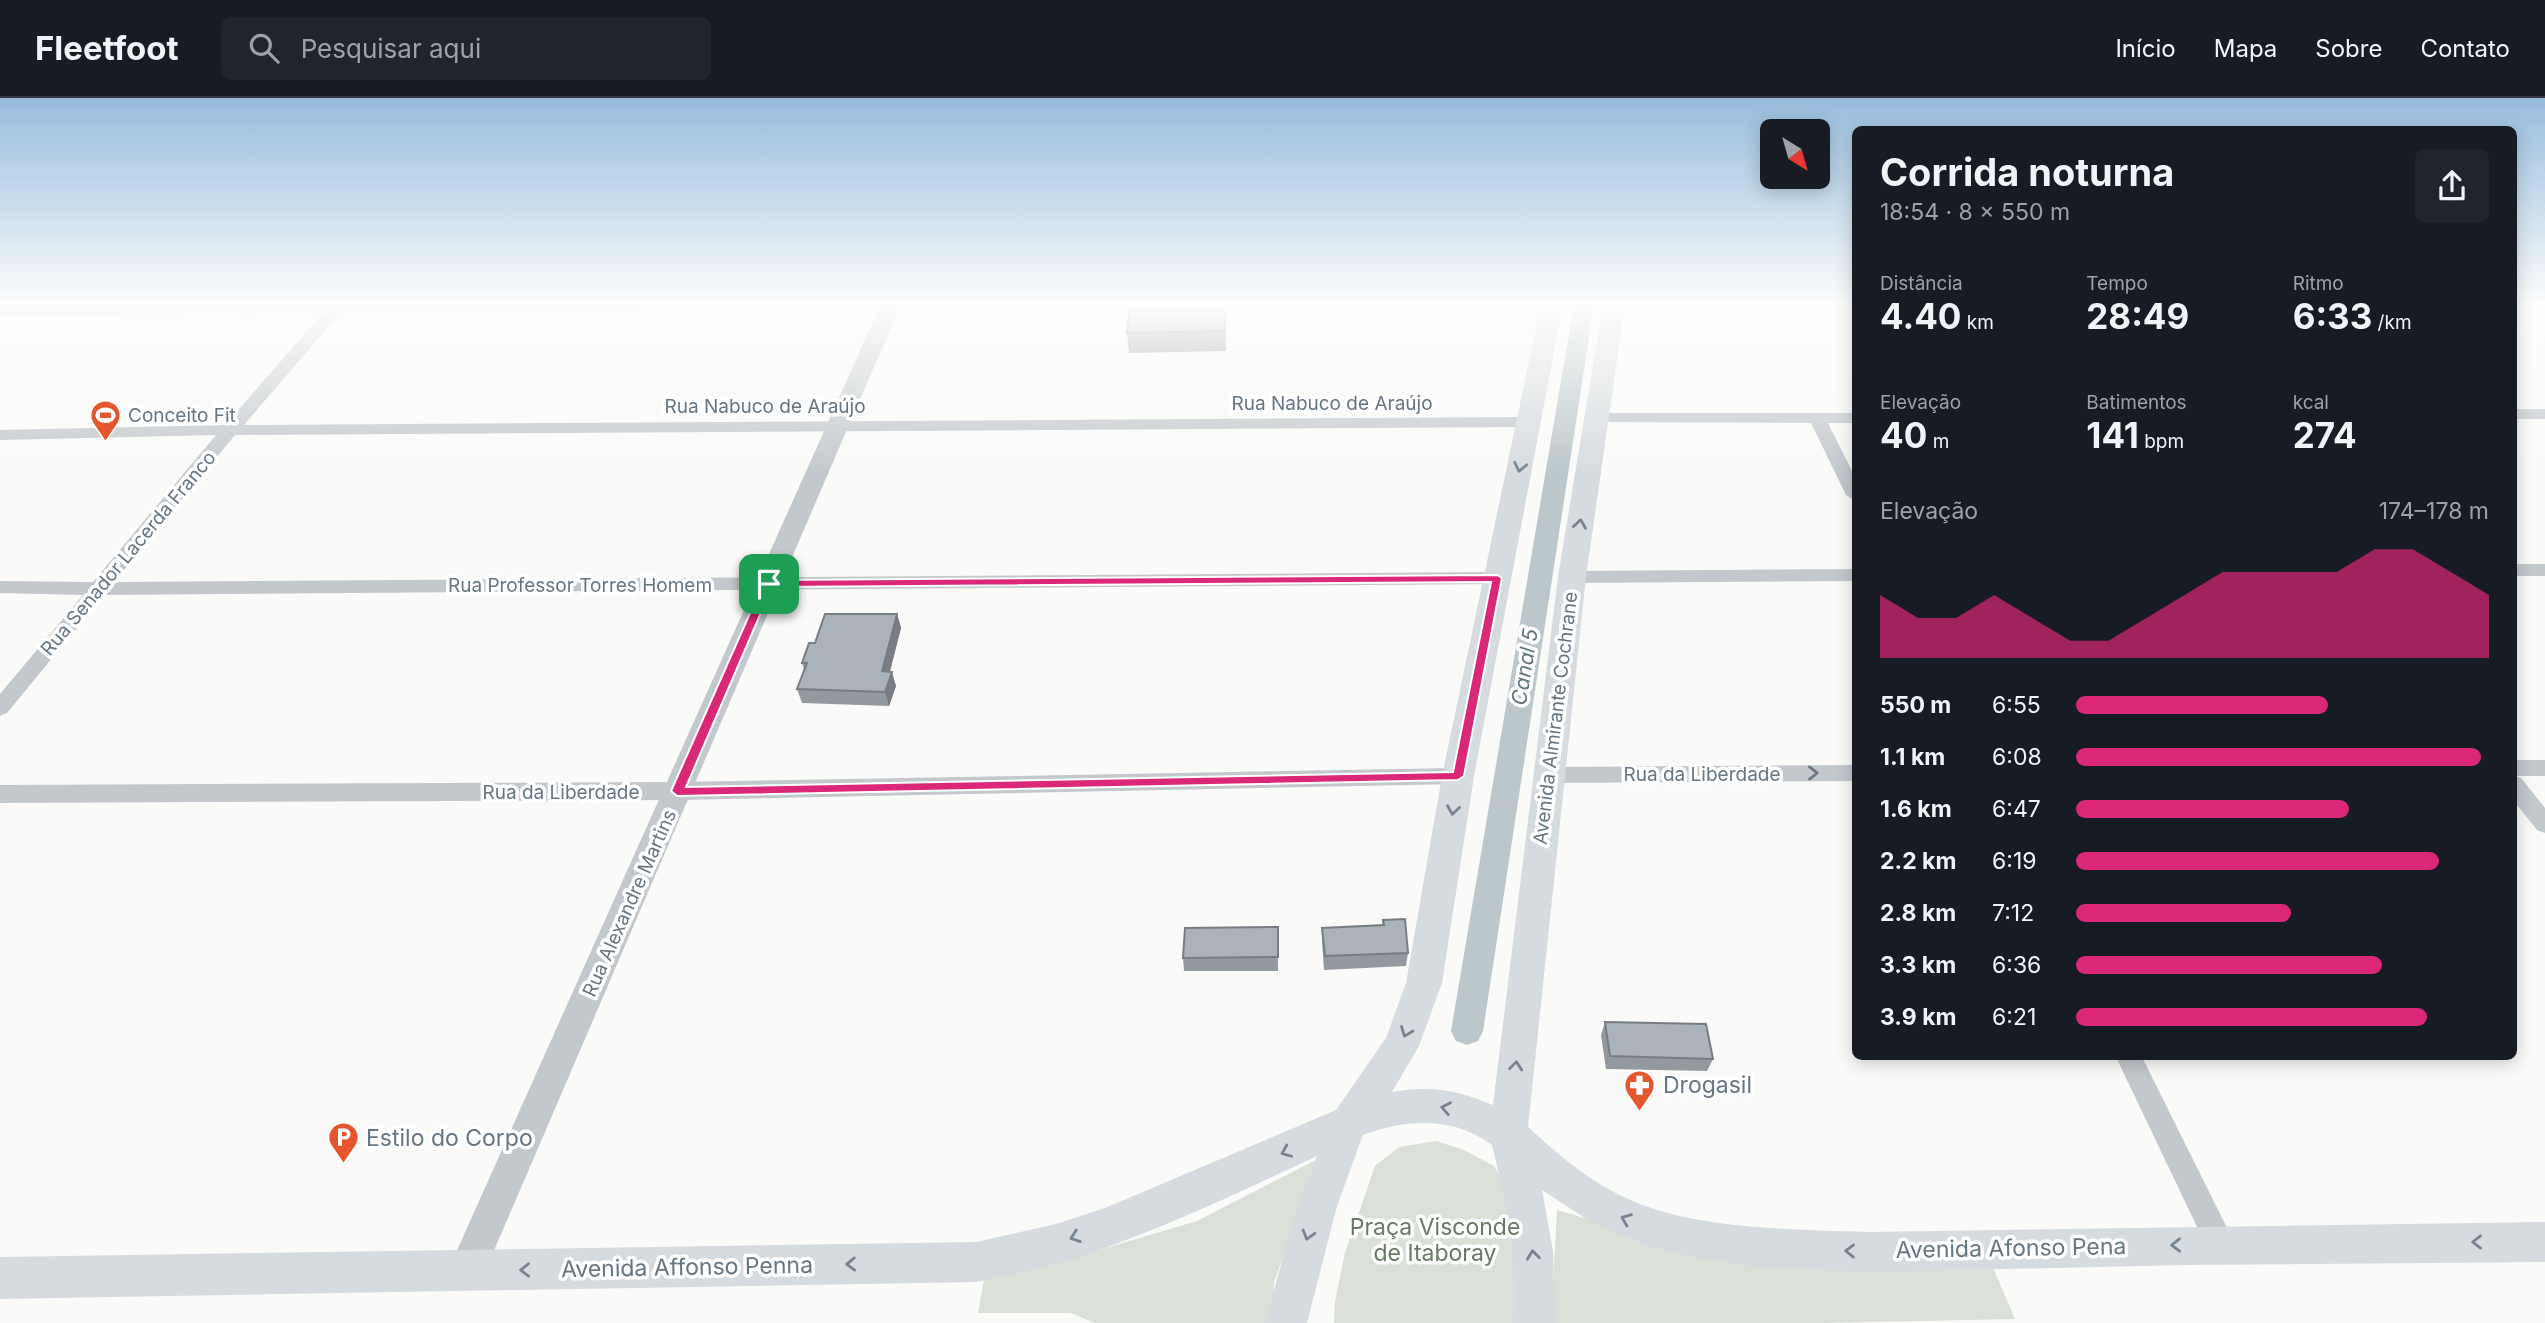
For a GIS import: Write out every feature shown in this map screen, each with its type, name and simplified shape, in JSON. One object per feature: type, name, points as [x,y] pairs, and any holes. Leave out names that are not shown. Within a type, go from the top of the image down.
[{"type":"main road","points":[[1286,1323],[1317,1206],[1348,1125],[1401,1046],[1424,983],[1458,776],[1541,361]]},
{"type":"main road","name":"Avenida Almirante Cochrane","points":[[1508,1134],[1572,578],[1605,361]]},
{"type":"main road","name":"Avenida Affonso Penna","points":[[0,1278],[976,1262],[1056,1244],[1140,1215],[1348,1125],[1407,1106],[1432,1106],[1476,1114],[1508,1134]]},
{"type":"main road","points":[[1508,1134],[1525,1196],[1536,1298],[1534,1323]]},
{"type":"main road","name":"Avenida Afonso Pena","points":[[1508,1134],[1539,1164],[1601,1209],[1632,1222],[1668,1232],[1751,1246],[1885,1251],[2220,1244],[2545,1242]]},
{"type":"street","name":"Rua Senador Lacerda Franco","points":[[0,708],[289,361]]},
{"type":"street","name":"Rua Alexandre Martins","points":[[467,1270],[866,361]]},
{"type":"street","points":[[2517,414],[2545,414]]},
{"type":"street","points":[[1597,418],[1852,418]]},
{"type":"street","points":[[1817,418],[1852,489]]},
{"type":"street","name":"Rua Nabuco de Araújo","points":[[0,435],[230,430],[1530,422]]},
{"type":"street","points":[[2517,570],[2545,570]]},
{"type":"street","points":[[1572,578],[1852,575]]},
{"type":"street","name":"Rua Professor Torres Homem","points":[[0,587],[97,589],[1497,578]]},
{"type":"street","points":[[2517,768],[2545,768]]},
{"type":"street","name":"Rua da Liberdade","points":[[1549,775],[1852,773]]},
{"type":"street","name":"Rua da Liberdade","points":[[0,794],[677,791],[1458,776]]},
{"type":"street","points":[[2517,789],[2545,824]]},
{"type":"street","points":[[2130,1060],[2220,1244]]},
{"type":"green space","name":"Praça Visconde de Itaboray","points":[[1436,1141],[1464,1150],[1494,1166],[1508,1190],[1522,1323],[1334,1323],[1335,1301],[1345,1253],[1375,1166],[1399,1147]]},
{"type":"green space","name":"Praça Visconde de Itaboray","points":[[1318,1159],[1274,1282],[1273,1323],[1095,1323],[1071,1313],[978,1313],[986,1268],[1099,1250],[1197,1221]]},
{"type":"green space","name":"Praça Visconde de Itaboray","points":[[1557,1210],[1713,1257],[1991,1263],[2015,1319],[1820,1323],[1551,1323]]},
{"type":"building","points":[[825,614],[897,614],[882,671],[892,672],[885,692],[797,689],[807,663],[802,663],[809,643],[815,643]]},
{"type":"building","points":[[1405,919],[1408,953],[1325,956],[1322,928],[1384,925],[1383,920]]},
{"type":"building","points":[[1278,927],[1278,957],[1183,958],[1185,928]]},
{"type":"building","points":[[1605,1022],[1706,1024],[1713,1059],[1610,1056]]},
{"type":"waterway","name":"Canal 5","points":[[1467,1031],[1575,361]]},
{"type":"place","name":"Conceito Fit","points":[[105,442]]},
{"type":"place","name":"Drogasil","points":[[1640,1112]]},
{"type":"place","name":"Estilo do Corpo","points":[[343,1165]]},
{"type":"route","points":[[1497,578],[1458,776],[677,791],[769,584],[1497,578]]}]
